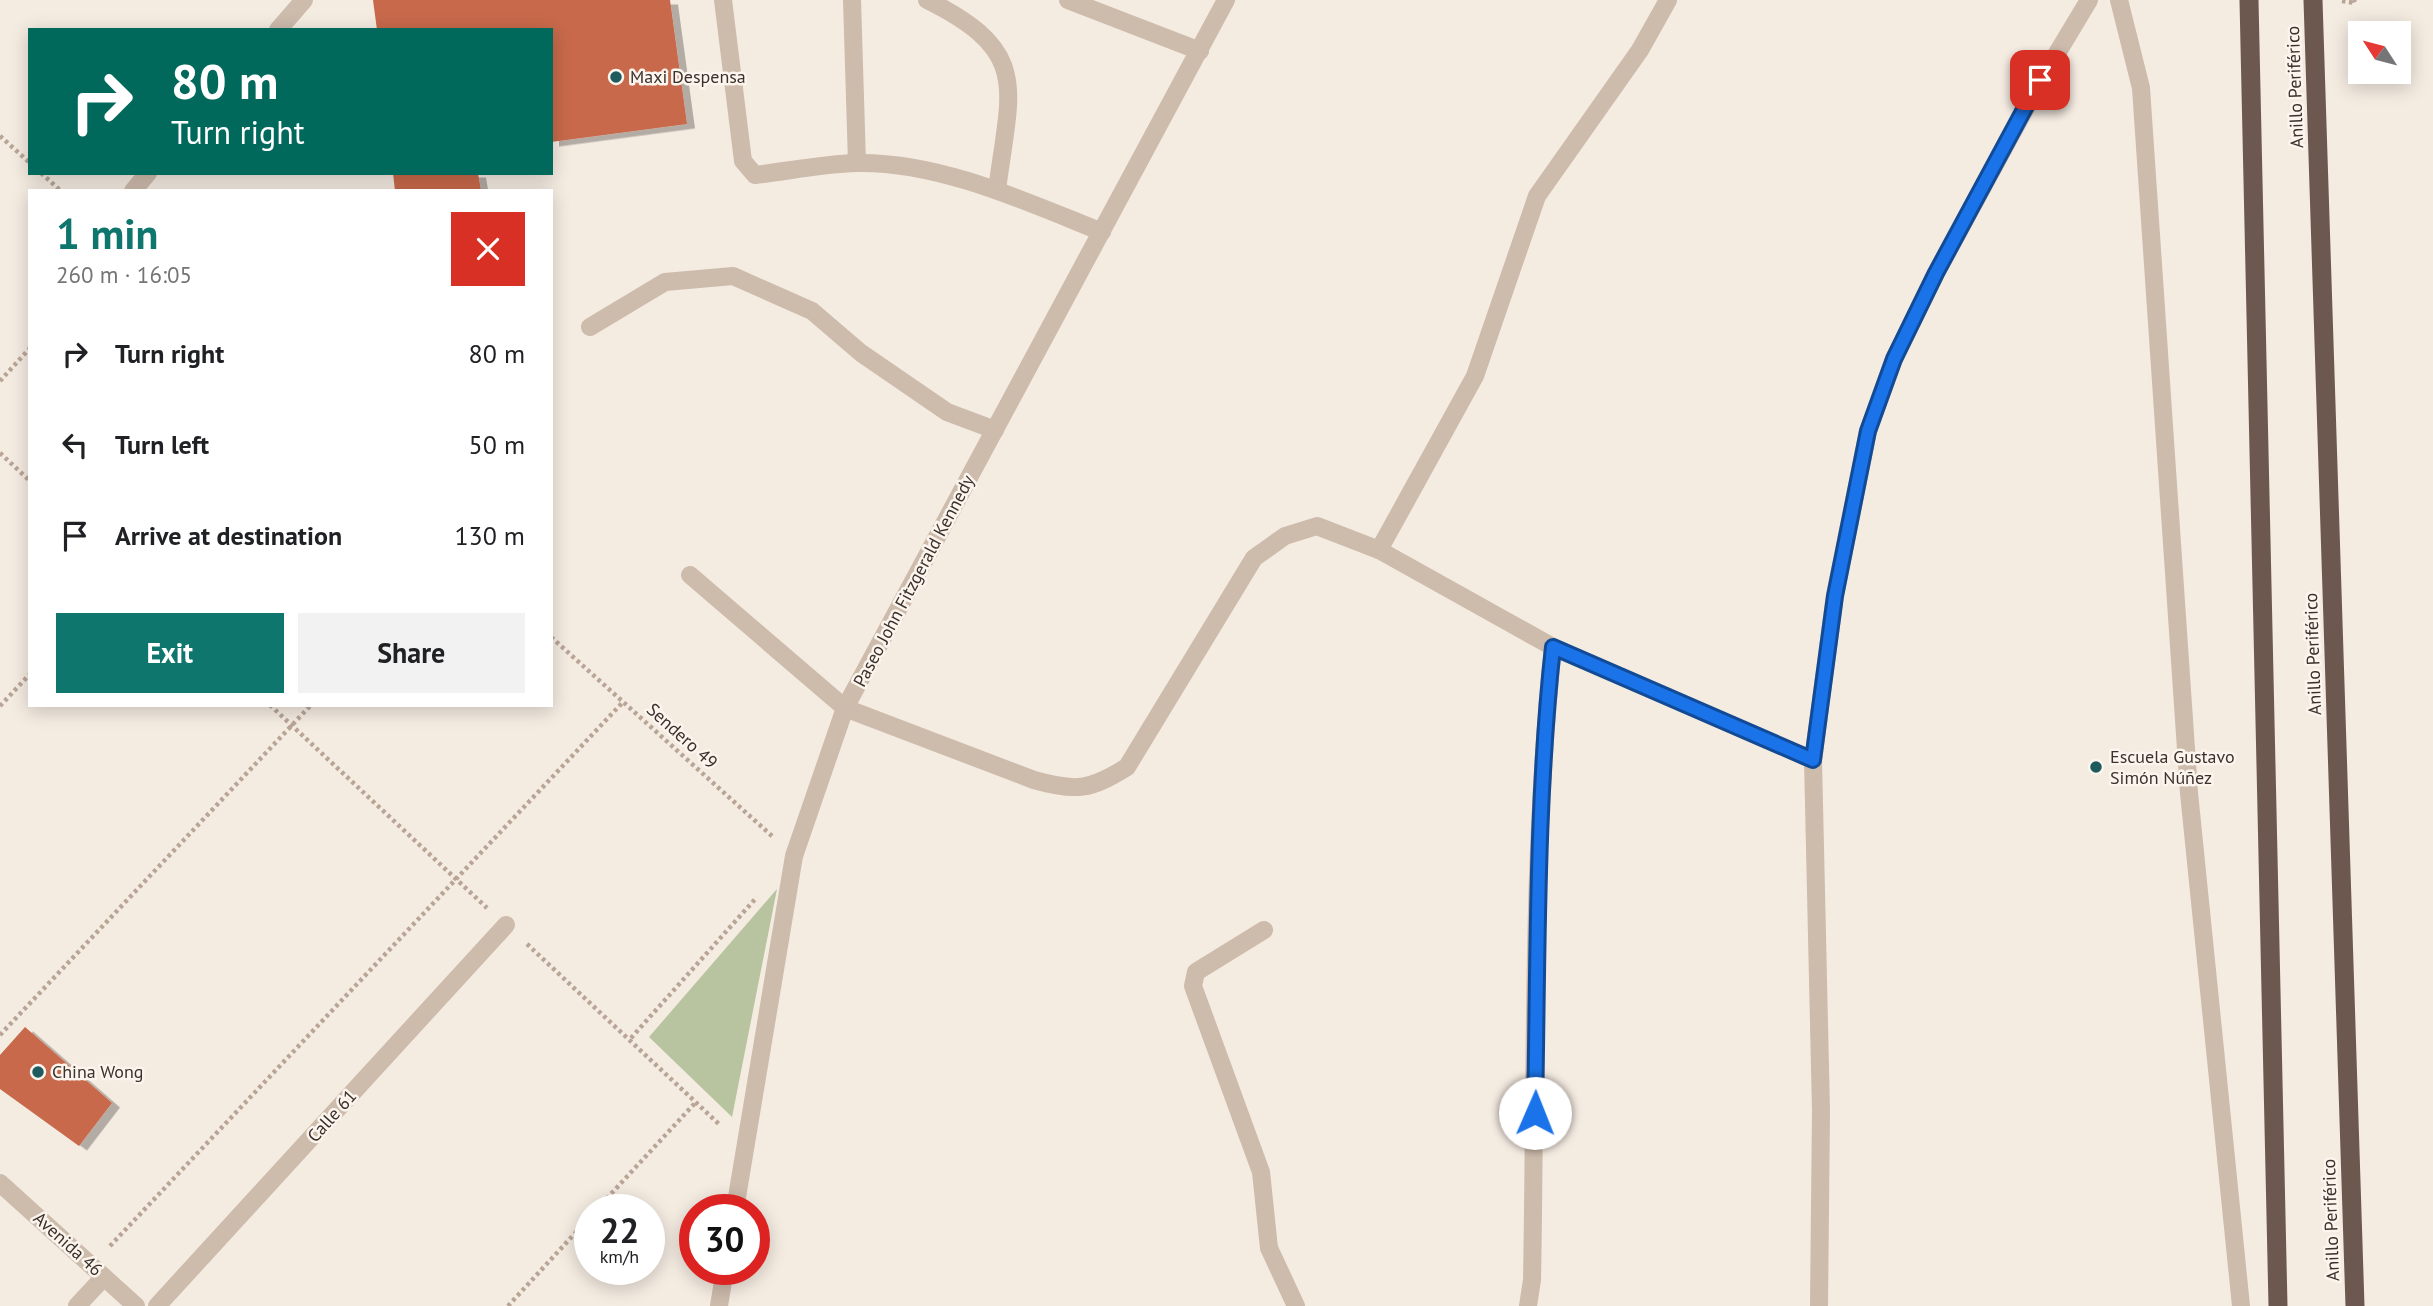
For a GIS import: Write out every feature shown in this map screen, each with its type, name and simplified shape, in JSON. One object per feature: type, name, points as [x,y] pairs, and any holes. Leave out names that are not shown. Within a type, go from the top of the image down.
[{"type":"highway","points":[[2249,0],[2278,1306]]},
{"type":"highway","name":"Anillo Periférico","points":[[2313,0],[2355,1306]]},
{"type":"street","points":[[280,28],[304,0]]},
{"type":"street","points":[[723,0],[743,161],[755,174],[858,163],[912,169],[997,190],[1102,232]]},
{"type":"street","points":[[852,0],[858,163]]},
{"type":"street","points":[[926,0],[952,13],[992,43],[1004,63],[1010,89],[997,190]]},
{"type":"street","points":[[1068,0],[1200,51]]},
{"type":"street","name":"Paseo John Fitzgerald Kennedy","points":[[738,1194],[794,856],[845,708],[1226,0]]},
{"type":"street","points":[[1379,550],[1475,376],[1537,196],[1640,50],[1668,0]]},
{"type":"street","points":[[1819,1306],[1821,1111],[1813,760],[1835,596],[1868,431],[1890,371],[1936,273],[2040,80],[2089,0]]},
{"type":"street","points":[[2119,0],[2141,88],[2189,793],[2241,1306]]},
{"type":"street","points":[[590,327],[665,282],[733,276],[812,311],[861,353],[947,412],[995,430]]},
{"type":"street","points":[[690,575],[845,708],[1034,780],[1066,789],[1097,786],[1127,767],[1254,558],[1285,536],[1317,526],[1379,550],[1553,647],[1813,760]]},
{"type":"street","points":[[1528,1306],[1533,1196],[1536,907],[1543,742],[1553,647]]},
{"type":"street","name":"Calle 61","points":[[157,1306],[506,925]]},
{"type":"street","points":[[1264,930],[1196,972],[1193,986],[1261,1172],[1269,1248],[1296,1306]]},
{"type":"street","name":"Avenida 46","points":[[0,1183],[136,1306]]},
{"type":"street","points":[[77,1306],[98,1271]]},
{"type":"street","points":[[719,1306],[722,1285]]},
{"type":"path","points":[[2342,0],[2342,3],[2355,3],[2354,0]]},
{"type":"path","points":[[0,136],[28,161]]},
{"type":"path","points":[[43,175],[59,189]]},
{"type":"path","points":[[0,380],[28,350]]},
{"type":"path","points":[[0,453],[28,479]]},
{"type":"path","name":"Sendero 49","points":[[553,639],[794,856]]},
{"type":"path","points":[[0,706],[28,676]]},
{"type":"path","points":[[98,1271],[623,702]]},
{"type":"path","points":[[0,1035],[309,707]]},
{"type":"path","points":[[631,1038],[758,896]]},
{"type":"path","points":[[611,1194],[696,1101]]},
{"type":"path","points":[[508,1306],[574,1234]]},
{"type":"green space","points":[[777,889],[732,1117],[649,1037]]},
{"type":"building","name":"Maxi Despensa","points":[[373,0],[670,0],[687,124],[553,142],[553,28],[377,28]]},
{"type":"building","points":[[393,175],[478,175],[481,189],[395,189]]},
{"type":"building","name":"China Wong","points":[[25,1027],[112,1103],[79,1146],[0,1089],[0,1055]]},
{"type":"place","name":"Maxi Despensa","points":[[616,77]]},
{"type":"place","name":"Escuela Gustavo Simón Núñez","points":[[2096,767]]},
{"type":"place","name":"China Wong","points":[[38,1072]]},
{"type":"route","points":[[1535,1113],[1537,880],[1543,742],[1553,647],[1813,760],[1835,596],[1868,431],[1894,359],[1936,273],[2040,80]]}]
